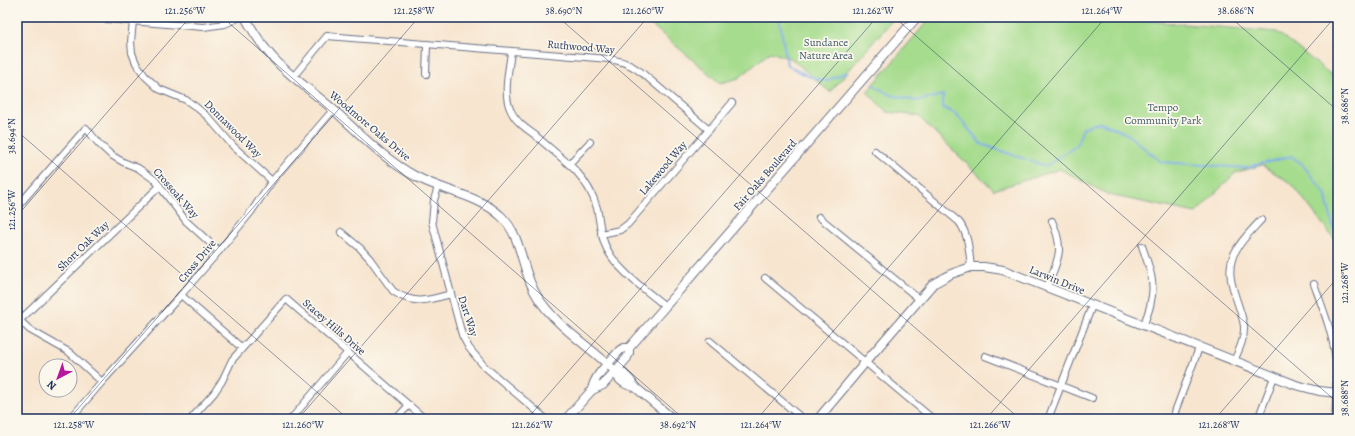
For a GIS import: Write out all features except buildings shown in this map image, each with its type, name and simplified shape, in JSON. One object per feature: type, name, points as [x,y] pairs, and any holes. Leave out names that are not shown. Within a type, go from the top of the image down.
[{"type":"street","points":[[82,17],[203,26],[225,24],[240,17]]},
{"type":"street","name":"Woodmore Oaks Drive","points":[[245,17],[255,35],[280,65],[394,163],[418,178],[438,187],[478,200],[502,217],[509,224],[517,240],[526,276],[537,297],[545,308],[561,325],[615,371],[622,372],[635,387],[673,419]]},
{"type":"street","name":"Fair Oaks Boulevard","points":[[566,419],[592,390],[603,385],[627,358],[629,348],[917,17]]},
{"type":"street","name":"Donnawood Way","points":[[132,21],[132,53],[136,63],[145,76],[159,89],[186,100],[196,107],[208,117],[233,146],[272,181]]},
{"type":"street","name":"Ruthwood Way","points":[[293,77],[327,36],[609,59],[624,62],[641,72],[709,130]]},
{"type":"street","points":[[426,74],[427,44]]},
{"type":"street","points":[[511,52],[507,100],[511,110],[520,124],[569,164],[580,176],[590,189],[596,204],[601,234],[607,250],[613,260],[665,306]]},
{"type":"street","name":"Lakewood Way","points":[[601,234],[615,231],[628,224],[732,103]]},
{"type":"street","name":"Cross Drive","points":[[70,419],[181,295],[251,212],[272,181],[333,110]]},
{"type":"street","name":"Crossoak Way","points":[[17,207],[86,128],[99,144],[111,155],[138,168],[151,177],[160,186],[186,221],[219,250]]},
{"type":"street","points":[[569,164],[590,142]]},
{"type":"street","points":[[875,151],[959,222],[967,238],[971,267]]},
{"type":"street","name":"Short Oak Way","points":[[18,319],[160,186]]},
{"type":"street","name":"Dart Way","points":[[438,187],[434,200],[432,222],[462,335],[469,348],[484,366],[546,419]]},
{"type":"street","points":[[819,217],[919,299]]},
{"type":"street","points":[[1234,361],[1244,336],[1244,326],[1231,283],[1231,263],[1234,253],[1261,220]]},
{"type":"street","points":[[1047,287],[1058,258],[1059,251],[1058,235],[1052,221]]},
{"type":"street","points":[[341,232],[360,248],[370,259],[397,294],[406,299],[416,301],[451,294]]},
{"type":"street","points":[[1142,246],[1152,279],[1153,291],[1143,326]]},
{"type":"street","name":"Larwin Drive","points":[[818,419],[933,284],[951,274],[971,267],[984,267],[1003,270],[1274,377],[1319,391],[1337,393]]},
{"type":"street","points":[[765,278],[933,419]]},
{"type":"street","points":[[1314,284],[1332,339],[1336,362],[1337,393],[1335,419]]},
{"type":"street","points":[[181,295],[242,348],[232,360],[222,382],[191,419]]},
{"type":"street","name":"Stacey Hills Drive","points":[[242,348],[286,299],[425,419]]},
{"type":"street","points":[[1048,419],[1092,306]]},
{"type":"street","points":[[18,319],[40,336],[69,352],[102,382]]},
{"type":"street","points":[[710,341],[804,419]]},
{"type":"street","name":"Fair Oaks Boulevard","points":[[592,390],[596,378],[620,350],[629,348]]},
{"type":"street","points":[[1173,419],[1199,348]]},
{"type":"street","points":[[291,419],[348,352]]},
{"type":"street","points":[[985,356],[1092,398]]},
{"type":"street","points":[[1258,419],[1274,377]]},
{"type":"street","points":[[396,419],[409,404]]},
{"type":"green space","name":"Sundance Nature Area","points":[[642,17],[895,17],[830,92],[792,59],[770,52],[739,78],[720,83]]},
{"type":"green space","name":"Tempo Community Park","points":[[931,17],[1102,17],[1277,32],[1338,80],[1338,244],[1292,184],[1262,165],[1235,173],[1196,213],[1109,195],[1060,169],[994,190],[918,116],[887,112],[867,92]]},
{"type":"waterway","points":[[779,17],[787,65],[808,76],[826,81],[847,72]]},
{"type":"waterway","points":[[873,85],[891,95],[916,101],[943,95],[943,108],[956,114],[981,144],[1025,159]]},
{"type":"waterway","points":[[1030,161],[1046,166],[1076,146],[1083,128],[1100,122],[1127,134],[1137,142]]},
{"type":"waterway","points":[[1138,143],[1161,162],[1246,168],[1263,163]]},
{"type":"waterway","points":[[1265,163],[1291,156],[1302,164],[1325,193],[1334,230],[1338,233]]}]
